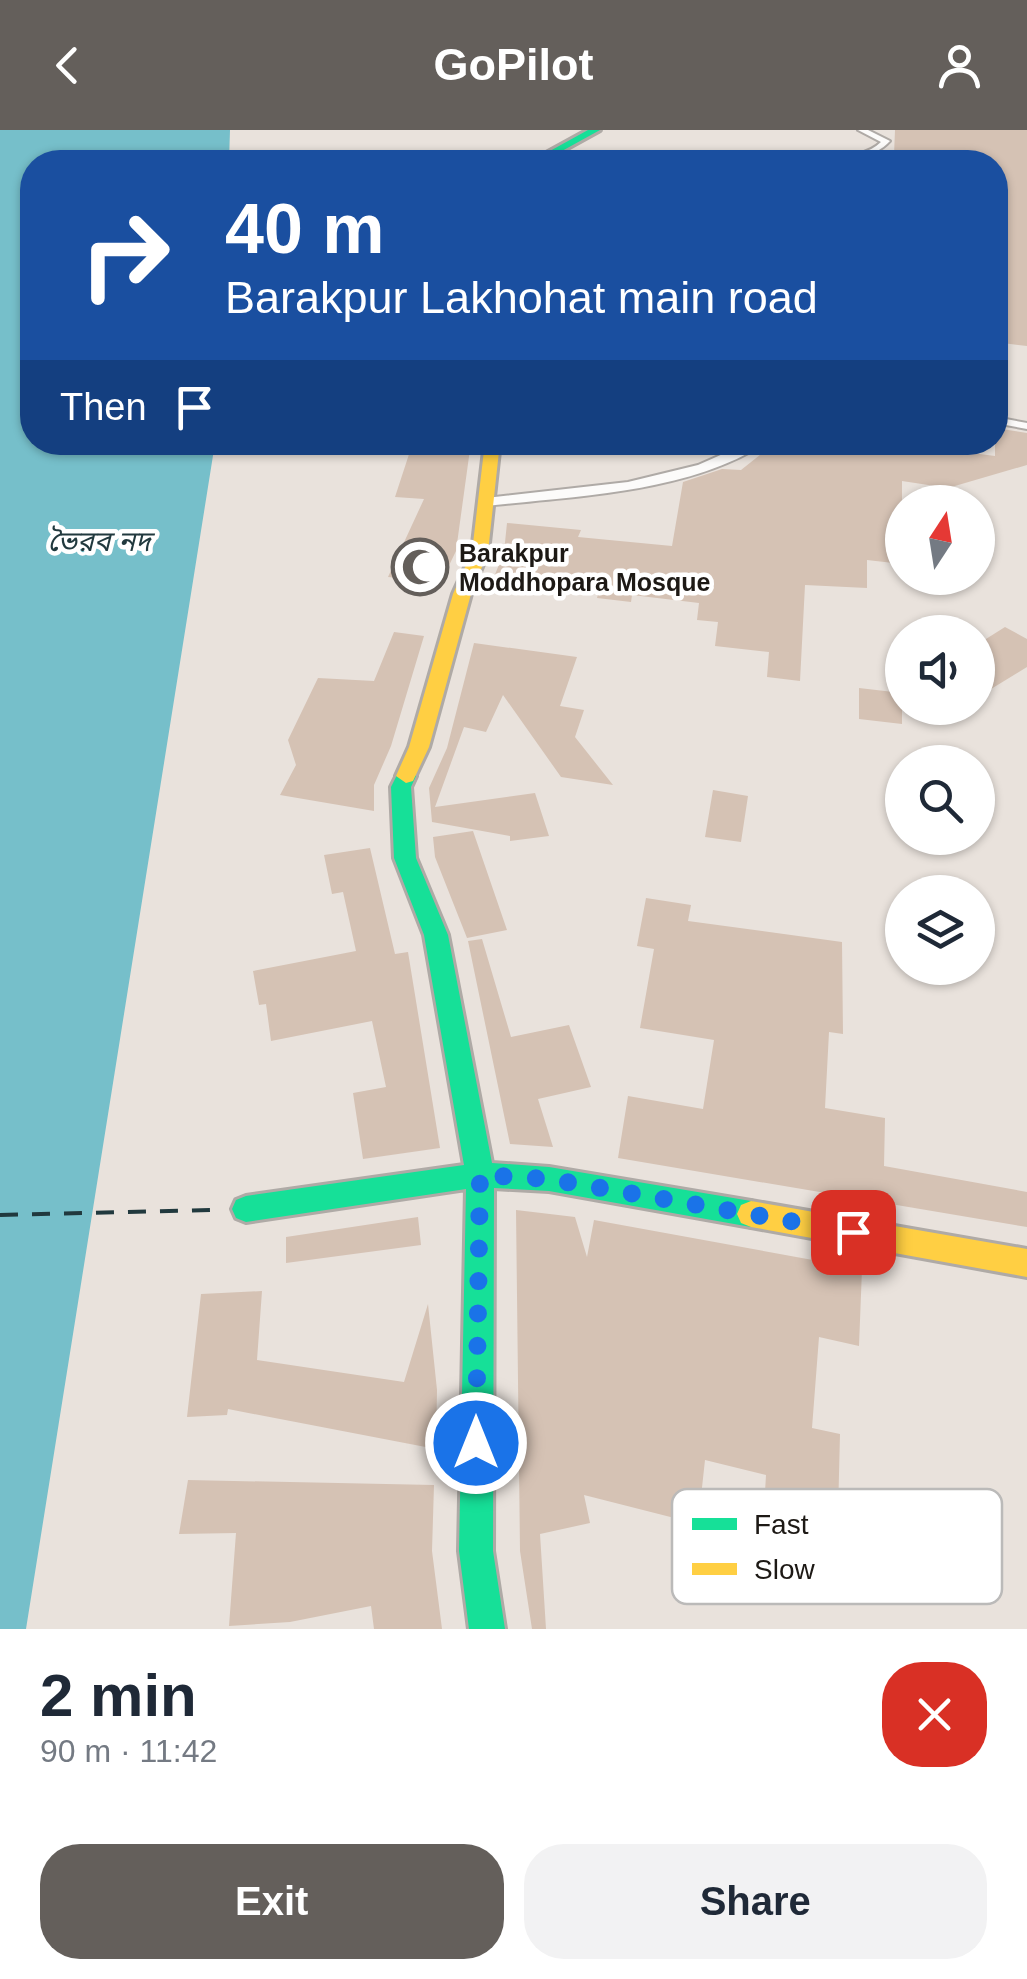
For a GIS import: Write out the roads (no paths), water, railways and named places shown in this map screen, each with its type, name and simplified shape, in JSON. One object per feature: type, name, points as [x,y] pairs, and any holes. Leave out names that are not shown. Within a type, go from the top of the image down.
[{"type":"street","points":[[558,150],[595,130]]},
{"type":"street","points":[[486,1629],[476,1550],[480,1175],[436,935],[405,858],[401,786],[419,747],[462,594],[480,552],[492,455]]},
{"type":"street","points":[[246,1209],[480,1175],[549,1179],[1027,1263]]},
{"type":"lane","points":[[862,130],[886,141],[878,150]]},
{"type":"lane","points":[[486,502],[628,486],[702,468],[732,455]]},
{"type":"water","name":"ভৈরব নদ","points":[[0,130],[230,130],[229,150],[20,150],[20,455],[213,455],[26,1629],[0,1629]]},
{"type":"place","name":"Barakpur Moddhopara Mosque","points":[[420,567]]}]
